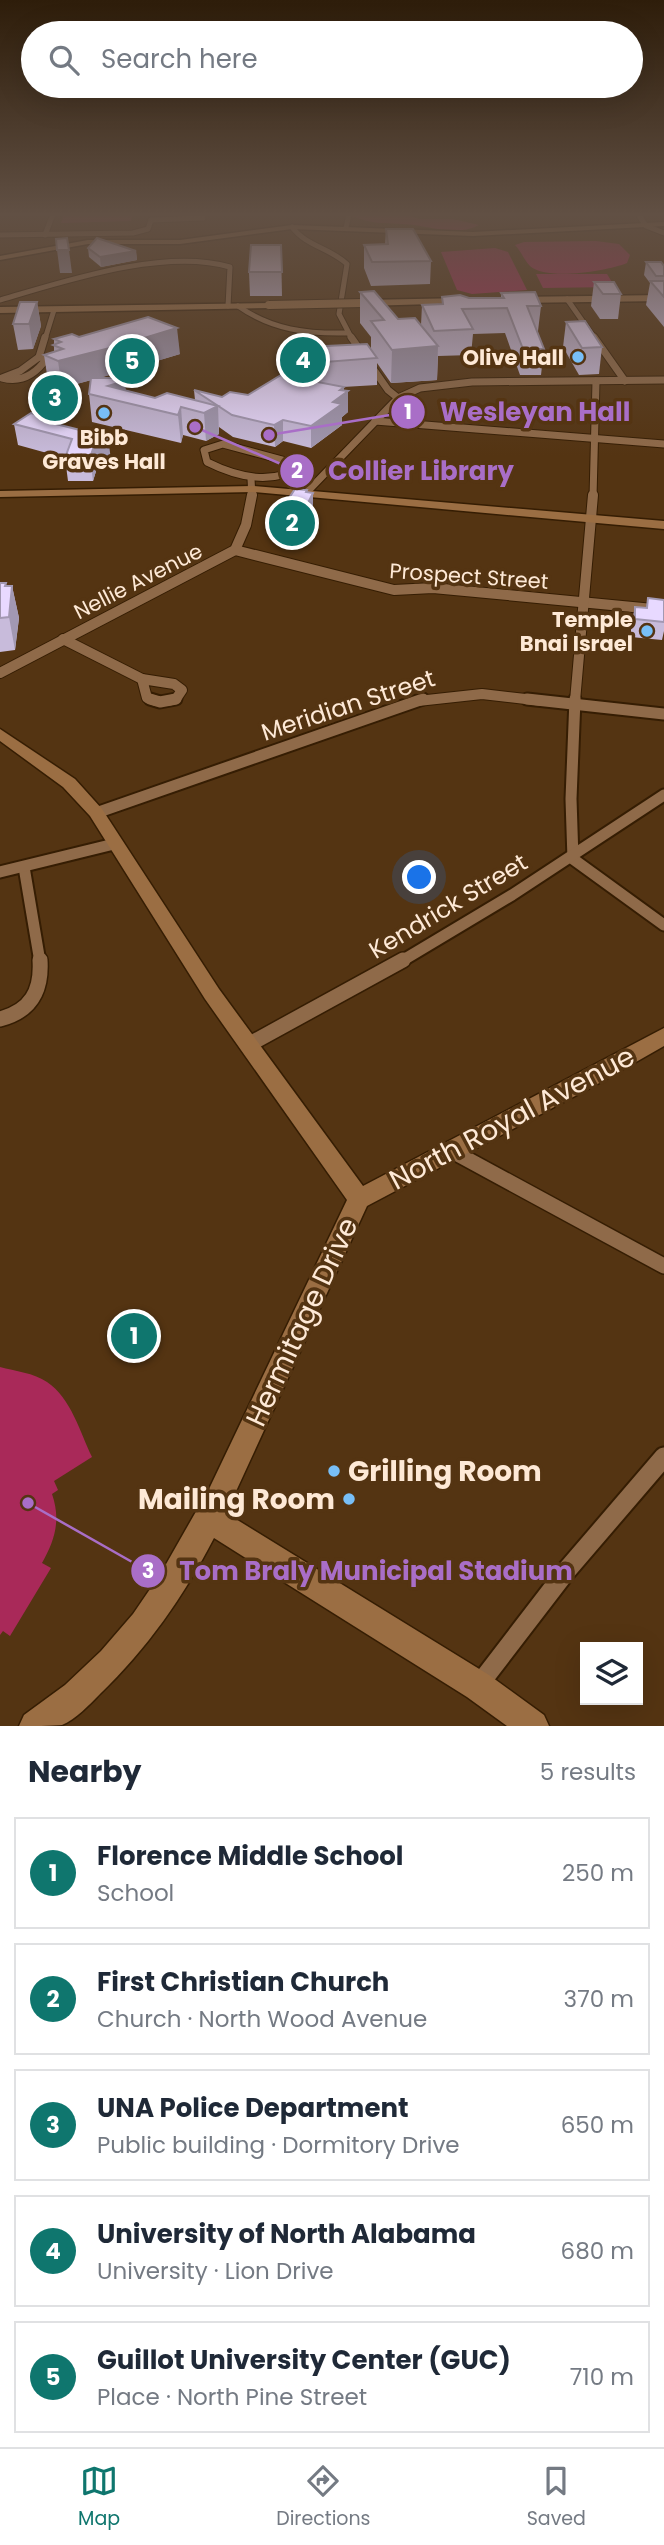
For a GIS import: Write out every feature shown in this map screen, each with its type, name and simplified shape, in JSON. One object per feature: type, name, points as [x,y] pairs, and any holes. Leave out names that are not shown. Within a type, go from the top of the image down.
[{"type":"street","points":[[0,300],[22,295]]},
{"type":"street","points":[[232,295],[233,306]]},
{"type":"street","points":[[343,295],[340,314],[348,332],[388,390],[398,398]]},
{"type":"street","points":[[505,300],[664,298]]},
{"type":"street","points":[[567,299],[625,381]]},
{"type":"street","points":[[0,310],[477,300]]},
{"type":"street","points":[[233,306],[279,329],[318,334],[348,332]]},
{"type":"street","points":[[43,358],[2,377],[11,380],[32,375],[39,370],[43,358],[54,310]]},
{"type":"street","points":[[307,492],[398,398],[420,388],[444,383],[664,380]]},
{"type":"street","points":[[596,381],[591,518],[569,815],[573,859],[664,925]]},
{"type":"street","points":[[375,421],[664,444]]},
{"type":"street","points":[[223,444],[304,466],[297,471],[252,484],[207,462],[204,450],[223,444]]},
{"type":"street","points":[[0,494],[252,484],[307,492],[664,525]]},
{"type":"street","name":"Nellie Avenue","points":[[0,673],[235,550],[244,534],[252,484]]},
{"type":"street","name":"Prospect Street","points":[[235,550],[394,590],[433,587],[664,610]]},
{"type":"street","points":[[63,639],[142,679]]},
{"type":"street","name":"Meridian Street","points":[[96,814],[426,698],[482,694],[664,714]]},
{"type":"street","name":"Hermitage Drive","points":[[0,734],[69,783],[96,814],[248,1045],[359,1199],[211,1520]]},
{"type":"street","name":"Kendrick Street","points":[[248,1045],[345,993],[573,859],[664,795]]},
{"type":"street","points":[[0,872],[114,844]]},
{"type":"street","points":[[0,1019],[26,1007],[38,993],[40,964],[24,867]]},
{"type":"street","name":"North Royal Avenue","points":[[359,1199],[587,1080],[664,1035]]},
{"type":"street","points":[[452,1150],[664,1266]]},
{"type":"street","points":[[478,1686],[567,1570],[664,1457]]},
{"type":"street","points":[[35,1726],[106,1671],[163,1600],[211,1520],[478,1686],[533,1726]]},
{"type":"shaded area","points":[[0,1367],[36,1376],[55,1389],[74,1416],[92,1457],[54,1481],[58,1490],[52,1494],[56,1513],[55,1530],[42,1563],[51,1568],[10,1636],[3,1631],[0,1635]]},
{"type":"building","points":[[362,295],[377,295],[398,319],[415,318],[438,346],[392,350],[371,321],[384,320]]},
{"type":"building","points":[[460,295],[469,298],[504,298],[502,295],[536,295],[541,306],[527,306],[544,349],[523,349],[507,308],[462,309],[473,329],[434,331],[422,305],[443,304],[442,297]]},
{"type":"building","points":[[20,302],[37,302],[29,324],[13,324]]},
{"type":"building","points":[[148,317],[177,328],[58,361],[44,355],[63,349],[53,345],[61,342],[54,339],[72,334],[79,337]]},
{"type":"building","points":[[585,321],[602,347],[582,348],[566,322]]},
{"type":"building","points":[[367,344],[377,358],[312,363],[306,352],[326,346]]},
{"type":"building","points":[[281,375],[344,387],[340,390],[348,391],[333,402],[342,404],[311,426],[283,420],[274,425],[232,415],[194,390],[222,397],[230,392],[248,395]]},
{"type":"building","points":[[91,378],[124,378],[125,381],[108,386],[155,398],[167,393],[218,406],[204,413],[181,407],[178,415],[89,394]]},
{"type":"building","points":[[31,413],[49,418],[44,421],[108,437],[94,446],[90,458],[65,458],[72,439],[14,424]]},
{"type":"building","points":[[295,489],[313,493],[308,503],[311,503],[299,529],[280,527],[282,523],[273,522]]},
{"type":"building","points":[[0,583],[12,586],[9,617],[0,618]]},
{"type":"building","points":[[648,598],[664,600],[664,622],[635,619],[635,607],[647,608]]},
{"type":"place","name":"Olive Hall","points":[[578,357]]},
{"type":"place","name":"University of North Alabama","points":[[303,360]]},
{"type":"place","name":"Guillot University Center (GUC)","points":[[132,361]]},
{"type":"place","name":"UNA Police Department","points":[[55,398]]},
{"type":"place","name":"Bibb Graves Hall","points":[[104,413]]},
{"type":"place","name":"Collier Library","points":[[195,427]]},
{"type":"place","name":"Wesleyan Hall","points":[[269,435]]},
{"type":"place","name":"First Christian Church","points":[[292,523]]},
{"type":"place","name":"Temple Bnai Israel","points":[[647,631]]},
{"type":"place","name":"Florence Middle School","points":[[134,1336]]},
{"type":"place","name":"Grilling Room","points":[[334,1471]]},
{"type":"place","name":"Mailing Room","points":[[349,1499]]},
{"type":"place","name":"Tom Braly Municipal Stadium","points":[[28,1503]]}]
